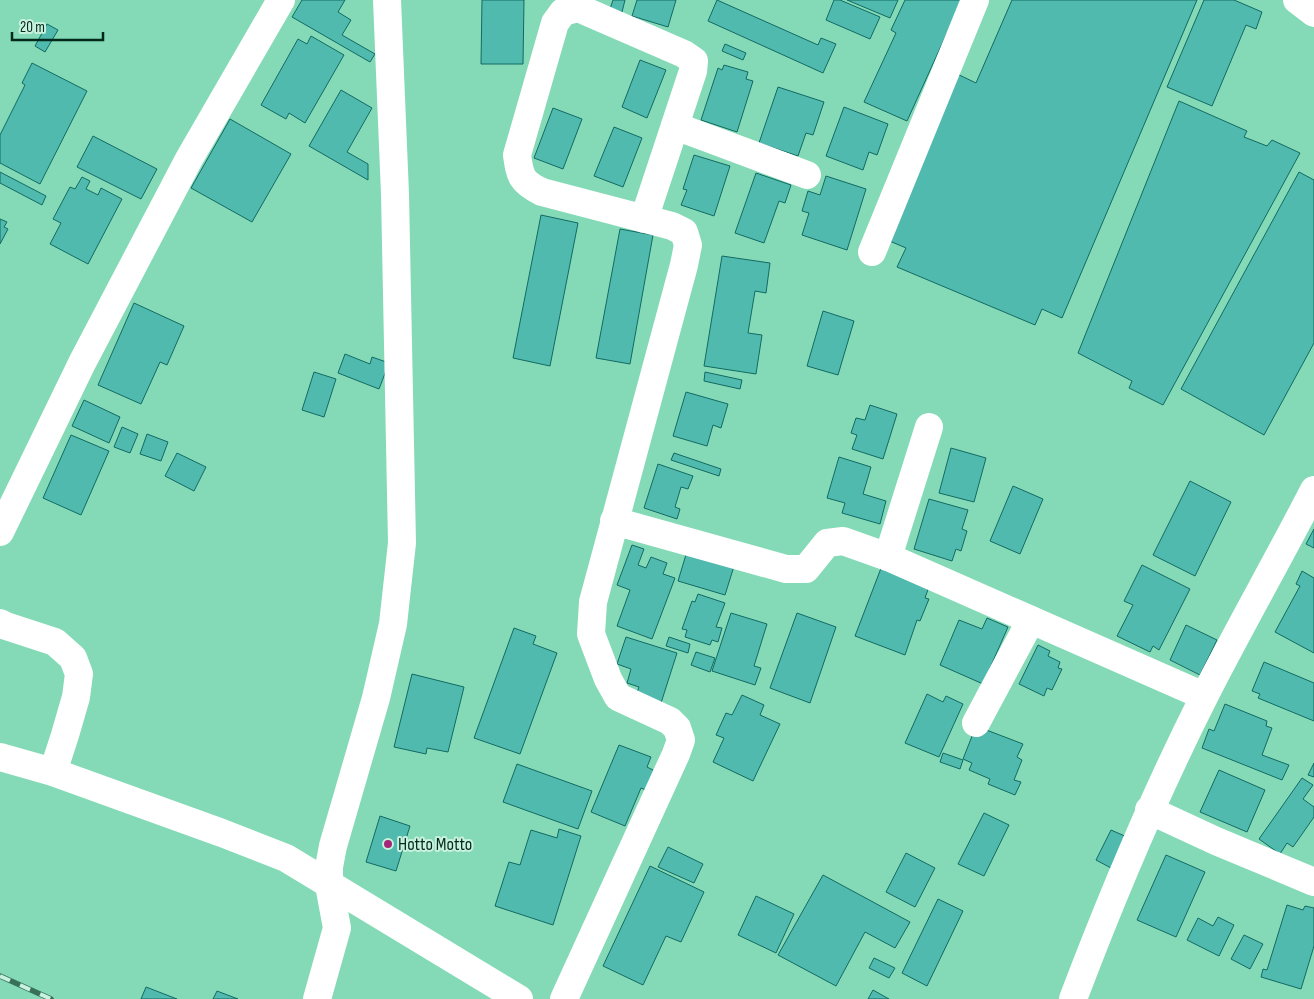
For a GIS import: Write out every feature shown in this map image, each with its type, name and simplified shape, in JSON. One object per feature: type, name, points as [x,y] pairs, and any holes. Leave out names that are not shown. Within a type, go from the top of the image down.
[{"type":"street","points":[[0,532],[82,363],[184,168],[281,0]]},
{"type":"street","points":[[317,999],[337,928],[329,867],[333,846],[376,698],[393,624],[402,543],[395,194],[387,0]]},
{"type":"street","points":[[872,252],[975,0]]},
{"type":"street","points":[[1297,0],[1314,13]]},
{"type":"street","points":[[564,999],[681,740],[677,728],[670,721],[618,697],[608,679],[591,634],[593,602],[688,245],[684,232],[672,226],[644,219],[542,192],[531,186],[520,174],[518,155],[555,23],[563,12],[578,8],[684,54],[694,61],[693,71],[644,219]]},
{"type":"street","points":[[675,126],[807,175]]},
{"type":"street","points":[[888,558],[929,427]]},
{"type":"street","points":[[1074,999],[1101,926],[1149,810],[1204,696],[1314,490]]},
{"type":"street","points":[[614,521],[786,569],[806,569],[827,543],[843,541],[888,558],[1204,696]]},
{"type":"street","points":[[976,723],[1031,620]]},
{"type":"street","points":[[0,623],[55,642],[73,658],[79,674],[76,697],[53,772]]},
{"type":"street","points":[[0,757],[53,772],[286,858],[518,999]]},
{"type":"street","points":[[1149,810],[1216,841],[1314,882]]},
{"type":"building","points":[[302,0],[345,0],[338,12],[351,20],[342,35],[375,54],[370,62],[292,17]]},
{"type":"building","points":[[482,0],[524,0],[523,64],[481,64]]},
{"type":"building","points":[[613,0],[625,0],[622,12],[610,9]]},
{"type":"building","points":[[637,0],[676,0],[668,27],[632,16]]},
{"type":"building","points":[[717,0],[818,45],[821,38],[836,44],[823,73],[708,21]]},
{"type":"building","points":[[834,0],[840,0],[880,17],[870,39],[826,20]]},
{"type":"building","points":[[847,0],[898,0],[890,18]]},
{"type":"building","points":[[905,0],[962,0],[907,121],[864,102],[896,33],[891,30]]},
{"type":"building","points":[[1012,0],[1197,0],[1062,318],[1042,309],[1035,325],[897,267],[906,248],[885,239],[955,73],[976,83]]},
{"type":"building","points":[[1204,0],[1234,0],[1262,12],[1256,29],[1246,25],[1212,106],[1167,87]]},
{"type":"building","points":[[47,24],[58,30],[45,52],[35,46]]},
{"type":"building","points":[[311,36],[344,55],[305,123],[289,113],[286,119],[261,105],[298,39],[307,44]]},
{"type":"building","points":[[725,44],[746,53],[743,60],[722,51]]},
{"type":"building","points":[[640,60],[666,70],[647,118],[622,107]]},
{"type":"building","points":[[32,63],[87,91],[40,184],[0,163],[0,135],[25,85],[22,83]]},
{"type":"building","points":[[724,65],[748,72],[746,79],[753,81],[737,132],[701,120],[718,68],[722,70]]},
{"type":"building","points":[[778,87],[824,102],[813,135],[806,133],[798,156],[759,143]]},
{"type":"building","points":[[341,90],[372,108],[347,152],[368,164],[368,180],[309,146]]},
{"type":"building","points":[[1179,101],[1247,131],[1244,137],[1267,146],[1272,140],[1300,153],[1163,405],[1129,388],[1132,381],[1078,353]]},
{"type":"building","points":[[844,107],[888,124],[877,155],[869,152],[863,170],[826,156]]},
{"type":"building","points":[[553,108],[582,119],[563,169],[534,158]]},
{"type":"building","points":[[230,119],[291,154],[252,222],[191,188]]},
{"type":"building","points":[[614,127],[642,138],[623,187],[594,176]]},
{"type":"building","points":[[93,136],[157,169],[141,199],[77,167]]},
{"type":"building","points":[[694,155],[730,166],[714,216],[681,205],[687,190],[683,189]]},
{"type":"building","points":[[0,172],[46,196],[42,205],[0,183]]},
{"type":"building","points":[[1299,172],[1314,180],[1314,343],[1264,435],[1181,389]]},
{"type":"building","points":[[756,173],[791,185],[785,203],[779,201],[764,243],[735,233]]},
{"type":"building","points":[[826,176],[866,189],[847,250],[802,235],[809,213],[802,211],[808,191],[820,195]]},
{"type":"building","points":[[82,177],[90,181],[86,189],[98,195],[101,188],[122,199],[88,264],[50,244],[61,223],[53,219],[70,187],[75,189]]},
{"type":"building","points":[[541,215],[578,223],[550,366],[513,358]]},
{"type":"building","points":[[0,219],[7,222],[4,227],[8,229],[0,244]]},
{"type":"building","points":[[620,229],[653,235],[630,364],[596,358]]},
{"type":"building","points":[[722,256],[770,263],[766,293],[755,291],[748,333],[762,335],[756,374],[704,366]]},
{"type":"building","points":[[134,303],[184,326],[167,365],[160,362],[141,404],[98,385]]},
{"type":"building","points":[[823,311],[854,321],[838,375],[807,366]]},
{"type":"building","points":[[345,354],[370,364],[372,357],[389,363],[379,389],[338,373]]},
{"type":"building","points":[[314,372],[336,379],[324,417],[302,410]]},
{"type":"building","points":[[705,372],[742,380],[740,389],[704,381]]},
{"type":"building","points":[[686,392],[728,404],[721,428],[713,425],[707,446],[673,436]]},
{"type":"building","points":[[84,400],[120,417],[109,443],[72,426]]},
{"type":"building","points":[[870,405],[897,414],[883,459],[852,449],[857,435],[851,433],[856,418],[865,420]]},
{"type":"building","points":[[122,427],[138,434],[130,453],[114,447]]},
{"type":"building","points":[[147,434],[168,442],[161,461],[140,454]]},
{"type":"building","points":[[71,435],[109,451],[81,515],[43,498]]},
{"type":"building","points":[[951,448],[986,458],[974,502],[939,493]]},
{"type":"building","points":[[177,453],[206,467],[194,491],[165,476]]},
{"type":"building","points":[[674,453],[721,469],[719,476],[671,460]]},
{"type":"building","points":[[839,457],[871,467],[863,494],[886,501],[880,524],[842,513],[845,503],[827,498]]},
{"type":"building","points":[[658,464],[693,476],[688,489],[681,487],[675,507],[680,509],[677,519],[644,508]]},
{"type":"building","points":[[1190,481],[1231,502],[1195,576],[1153,555]]},
{"type":"building","points":[[1013,486],[1043,499],[1020,554],[990,541]]},
{"type":"building","points":[[929,499],[968,510],[962,529],[967,531],[961,551],[956,549],[952,561],[914,549]]},
{"type":"building","points":[[1314,529],[1314,548],[1306,544]]},
{"type":"building","points":[[632,545],[644,549],[638,565],[646,568],[651,557],[667,563],[663,574],[675,578],[652,639],[617,626],[630,590],[617,585]]},
{"type":"building","points":[[688,548],[735,563],[725,595],[678,581]]},
{"type":"building","points":[[883,563],[931,581],[925,598],[929,599],[920,621],[917,620],[905,655],[855,636]]},
{"type":"building","points":[[1142,565],[1190,589],[1159,650],[1153,646],[1150,652],[1117,636],[1133,605],[1124,601]]},
{"type":"building","points":[[1302,571],[1314,578],[1314,653],[1275,632],[1300,586],[1296,584]]},
{"type":"building","points":[[698,594],[725,603],[716,627],[722,628],[718,642],[712,640],[710,645],[685,637],[687,630],[682,629],[692,601],[695,602]]},
{"type":"building","points":[[731,613],[767,624],[754,666],[761,668],[755,685],[712,671]]},
{"type":"building","points":[[797,613],[836,627],[810,703],[770,688]]},
{"type":"building","points":[[987,618],[1008,627],[983,684],[940,665],[959,620],[982,629]]},
{"type":"building","points":[[1186,625],[1217,640],[1200,675],[1170,660]]},
{"type":"building","points":[[514,628],[536,636],[533,644],[557,653],[520,754],[474,738]]},
{"type":"building","points":[[626,637],[677,653],[661,703],[636,695],[639,687],[627,683],[631,669],[617,664]]},
{"type":"building","points":[[669,637],[690,644],[688,653],[666,646]]},
{"type":"building","points":[[1038,645],[1050,651],[1048,656],[1060,662],[1058,668],[1062,669],[1052,690],[1047,688],[1044,696],[1019,684]]},
{"type":"building","points":[[696,652],[715,658],[710,672],[691,665]]},
{"type":"building","points":[[1264,662],[1314,683],[1314,721],[1258,698],[1260,694],[1252,691]]},
{"type":"building","points":[[412,674],[464,687],[448,752],[427,748],[426,754],[394,747]]},
{"type":"building","points":[[927,694],[943,702],[946,696],[963,704],[939,757],[905,743]]},
{"type":"building","points":[[742,695],[764,705],[760,715],[780,724],[753,781],[713,762],[724,738],[716,735],[726,713],[732,715]]},
{"type":"building","points":[[1225,704],[1267,721],[1266,726],[1272,728],[1262,755],[1289,765],[1282,780],[1202,748],[1209,729],[1214,731]]},
{"type":"building","points":[[976,726],[1023,744],[1017,757],[1022,760],[1014,780],[1021,782],[1015,795],[988,784],[990,779],[969,770],[972,763],[963,759]]},
{"type":"building","points":[[619,745],[651,757],[647,767],[655,771],[648,791],[641,788],[625,826],[591,812]]},
{"type":"building","points":[[943,753],[963,760],[960,769],[940,762]]},
{"type":"building","points":[[1314,763],[1314,777],[1308,775]]},
{"type":"building","points":[[517,764],[592,791],[578,829],[503,802]]},
{"type":"building","points":[[1219,770],[1265,790],[1247,832],[1200,812]]},
{"type":"building","points":[[1302,778],[1313,785],[1303,799],[1314,807],[1314,817],[1293,847],[1287,843],[1280,854],[1259,839]]},
{"type":"building","points":[[984,813],[1009,825],[984,876],[958,864]]},
{"type":"building","name":"Hotto Motto","points":[[380,816],[410,826],[396,871],[366,862]]},
{"type":"building","points":[[559,829],[581,836],[553,925],[495,906],[509,862],[520,865],[531,830],[557,838]]},
{"type":"building","points":[[1111,830],[1127,837],[1111,868],[1096,860]]},
{"type":"building","points":[[668,847],[703,864],[694,883],[658,867]]},
{"type":"building","points":[[906,853],[935,868],[915,907],[886,892]]},
{"type":"building","points":[[1166,855],[1205,872],[1176,937],[1137,920]]},
{"type":"building","points":[[650,866],[704,892],[681,942],[666,936],[643,985],[603,966]]},
{"type":"building","points":[[823,875],[910,922],[895,948],[865,932],[836,986],[778,955]]},
{"type":"building","points":[[756,896],[794,914],[776,953],[738,935]]},
{"type":"building","points":[[938,899],[963,911],[927,986],[902,973]]},
{"type":"building","points":[[1287,905],[1303,910],[1305,906],[1314,908],[1314,946],[1301,989],[1261,977],[1263,969],[1267,970]]},
{"type":"building","points":[[1218,917],[1234,925],[1219,956],[1187,940],[1198,918],[1213,926]]},
{"type":"building","points":[[1244,935],[1263,944],[1250,969],[1231,959]]},
{"type":"building","points":[[874,958],[895,968],[889,978],[869,968]]},
{"type":"building","points":[[146,987],[177,999],[141,999]]},
{"type":"building","points":[[873,990],[889,999],[868,999]]},
{"type":"building","points":[[217,991],[238,999],[213,999]]},
{"type":"railway","points":[[0,976],[51,999]]},
{"type":"place","name":"Hotto Motto","points":[[388,844]]}]
